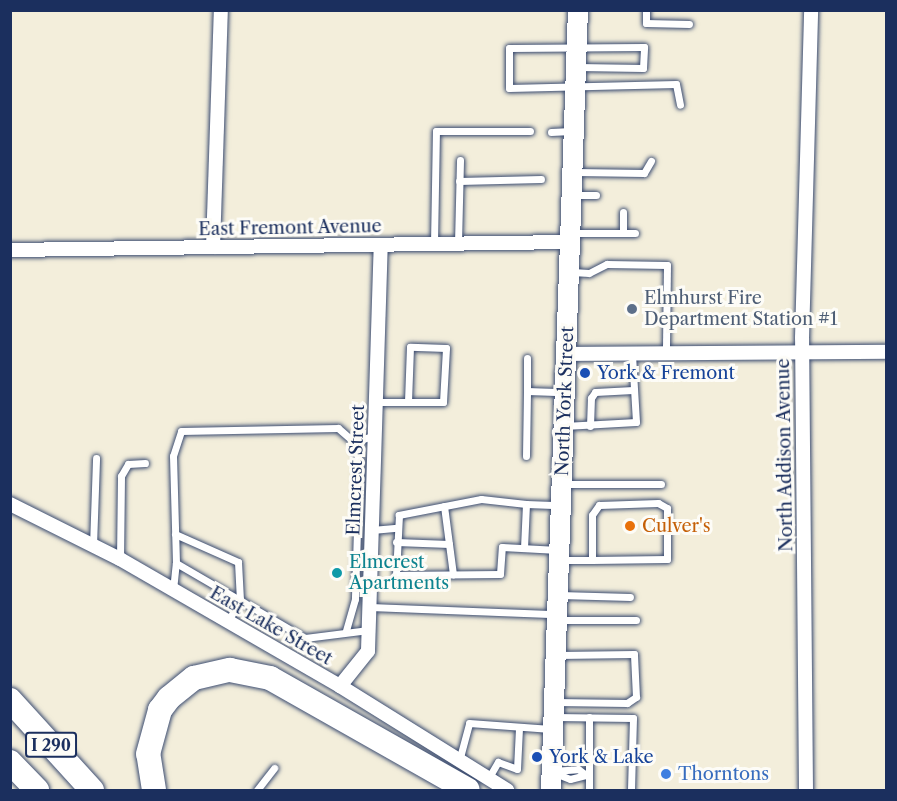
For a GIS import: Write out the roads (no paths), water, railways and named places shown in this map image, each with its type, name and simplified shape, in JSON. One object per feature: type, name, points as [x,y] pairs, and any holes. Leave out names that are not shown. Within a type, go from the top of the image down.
[{"type":"highway","points":[[154,790],[148,754],[160,710],[169,698],[194,678],[230,670],[270,678],[478,785]]},
{"type":"highway","name":"I 290","points":[[10,700],[92,790]]},
{"type":"highway","name":"I 290","points":[[10,762],[37,790]]},
{"type":"main road","name":"North York Street","points":[[551,781],[559,610],[578,10]]},
{"type":"street","points":[[213,247],[221,10]]},
{"type":"street","name":"North Addison Avenue","points":[[806,790],[802,353],[812,10]]},
{"type":"street","name":"East Fremont Avenue","points":[[10,250],[434,244],[570,237]]},
{"type":"street","name":"Elmcrest Street","points":[[340,687],[369,651],[381,245]]},
{"type":"street","points":[[566,354],[886,352]]},
{"type":"street","name":"East Lake Street","points":[[10,504],[120,559],[340,687],[459,761],[478,785],[507,790]]},
{"type":"lane","points":[[646,10],[646,23],[689,24]]},
{"type":"lane","points":[[576,67],[643,68],[644,47],[576,67],[509,88],[509,48],[576,67],[676,84],[680,105]]},
{"type":"lane","points":[[434,244],[436,131],[530,131]]},
{"type":"lane","points":[[550,132],[574,131]]},
{"type":"lane","points":[[458,243],[460,160]]},
{"type":"lane","points":[[572,172],[644,173],[651,161]]},
{"type":"lane","points":[[459,181],[541,179]]},
{"type":"lane","points":[[572,195],[596,195]]},
{"type":"lane","points":[[623,212],[623,232]]},
{"type":"lane","points":[[570,237],[635,232]]},
{"type":"lane","points":[[569,272],[589,273],[607,264],[668,265],[666,354]]},
{"type":"lane","points":[[376,402],[408,402],[443,402],[446,348],[410,347],[408,402]]},
{"type":"lane","points":[[564,426],[636,422],[632,354]]},
{"type":"lane","points":[[525,456],[527,358]]},
{"type":"lane","points":[[590,426],[591,398],[595,392],[633,390]]},
{"type":"lane","points":[[527,391],[566,392]]},
{"type":"lane","points":[[173,590],[176,563],[172,456],[181,431],[338,428],[354,442],[359,462],[355,599],[346,631]]},
{"type":"lane","points":[[354,442],[375,435]]},
{"type":"lane","points":[[93,546],[96,458]]},
{"type":"lane","points":[[120,559],[122,476],[128,464],[145,463]]},
{"type":"lane","points":[[562,484],[661,484]]},
{"type":"lane","points":[[562,505],[481,500],[399,515],[396,575],[500,574],[502,547],[524,548],[592,560],[667,559],[667,508],[658,503],[599,505],[591,515],[592,560]]},
{"type":"lane","points":[[524,548],[526,504]]},
{"type":"lane","points":[[444,506],[453,574]]},
{"type":"lane","points":[[372,530],[397,528]]},
{"type":"lane","points":[[175,534],[238,562],[240,599],[228,622]]},
{"type":"lane","points":[[396,542],[449,544]]},
{"type":"lane","points":[[176,563],[305,638],[346,631],[369,630]]},
{"type":"lane","points":[[559,610],[630,597]]},
{"type":"lane","points":[[370,607],[559,610],[636,620]]},
{"type":"lane","points":[[459,761],[469,723],[519,728],[555,716],[630,703],[636,697],[634,654],[557,655]]},
{"type":"lane","points":[[555,716],[633,718],[631,790]]},
{"type":"lane","points":[[589,717],[586,776],[589,790]]},
{"type":"lane","points":[[478,785],[498,762],[517,769],[519,728]]},
{"type":"lane","points":[[257,790],[274,768]]},
{"type":"lane","points":[[551,781],[578,769],[586,776]]},
{"type":"place","name":"Elmhurst Fire Department Station #1","points":[[632,309]]},
{"type":"place","name":"York & Fremont","points":[[585,373]]},
{"type":"place","name":"Culver's","points":[[630,526]]},
{"type":"place","name":"Elmcrest Apartments","points":[[337,573]]},
{"type":"place","name":"York & Lake","points":[[537,757]]},
{"type":"place","name":"Thorntons","points":[[666,774]]}]
